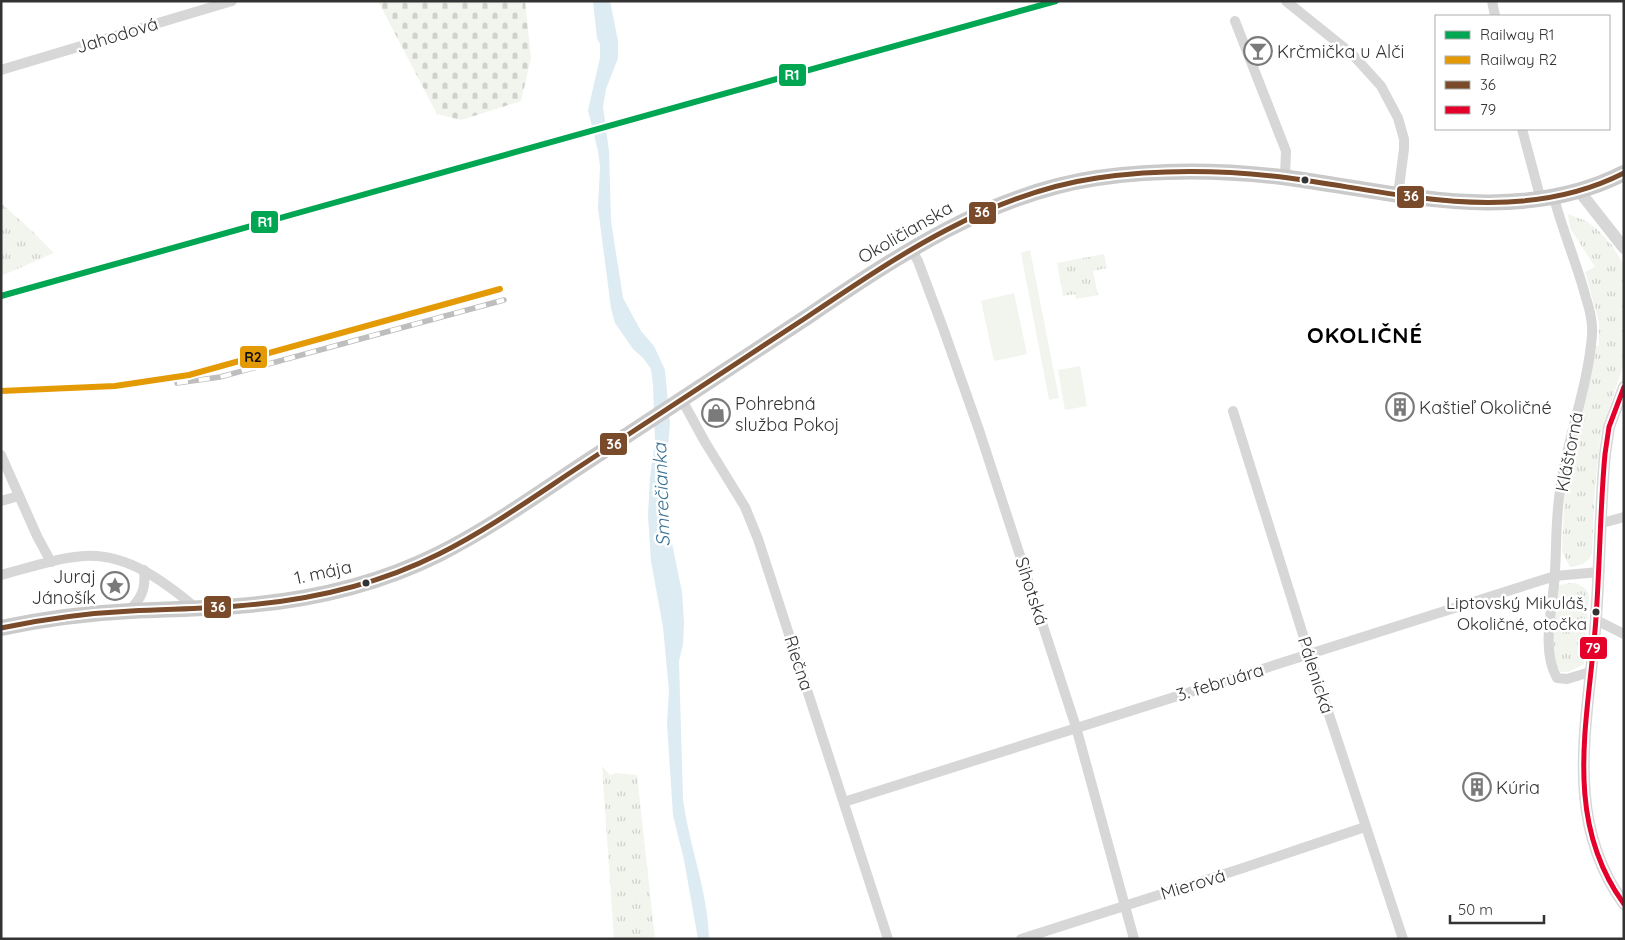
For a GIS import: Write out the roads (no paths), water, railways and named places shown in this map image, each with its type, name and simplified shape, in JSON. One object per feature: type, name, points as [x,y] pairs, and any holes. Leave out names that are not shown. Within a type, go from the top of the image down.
[{"type":"main road","name":"Okoličianska","points":[[617,442],[840,294],[911,250],[967,219],[994,207],[1065,184],[1124,175],[1176,172],[1232,173],[1285,177],[1398,194],[1472,202],[1519,203],[1580,192],[1624,173]]},
{"type":"main road","name":"1. mája","points":[[1,628],[128,611],[240,606],[299,598],[364,584],[438,554],[475,534],[617,442]]},
{"type":"street","name":"Jahodová","points":[[1,70],[232,1]]},
{"type":"street","points":[[1286,1],[1352,54],[1381,86],[1398,118],[1404,139],[1398,194]]},
{"type":"street","points":[[1492,1],[1496,15]]},
{"type":"street","points":[[1235,21],[1286,151],[1285,177]]},
{"type":"street","name":"Kláštorná","points":[[1522,130],[1547,199],[1580,274],[1592,318],[1592,334],[1588,360],[1559,492],[1549,648],[1552,669],[1557,678],[1567,680],[1590,672]]},
{"type":"street","points":[[1580,192],[1624,248]]},
{"type":"street","name":"Sihotská","points":[[911,250],[918,260],[961,379],[1076,727],[1134,939]]},
{"type":"street","name":"Kláštorná","points":[[1624,387],[1609,427],[1606,441],[1596,620],[1583,744],[1585,804],[1588,824],[1598,856],[1624,904]]},
{"type":"street","name":"Riečna","points":[[679,401],[745,507],[758,539],[888,939]]},
{"type":"street","name":"Pálenická","points":[[1233,411],[1309,654],[1403,939]]},
{"type":"street","points":[[1,455],[51,562]]},
{"type":"street","points":[[1,501],[19,496]]},
{"type":"street","points":[[1602,523],[1624,517]]},
{"type":"street","points":[[1,575],[51,562],[93,556],[121,561],[144,570],[196,608]]},
{"type":"street","points":[[128,611],[137,603],[142,593],[145,585],[144,570]]},
{"type":"street","name":"3. februára","points":[[844,802],[1555,576],[1599,572]]},
{"type":"street","points":[[1596,620],[1624,634]]},
{"type":"street","name":"Mierová","points":[[1021,939],[1275,858],[1365,827]]},
{"type":"water","name":"Smrečianka","points":[[593,1],[610,1],[618,41],[618,58],[606,89],[603,107],[609,151],[611,221],[623,298],[641,331],[654,346],[665,370],[670,424],[663,500],[682,592],[684,623],[683,644],[679,661],[683,799],[689,834],[702,886],[709,939],[698,939],[684,860],[673,815],[667,723],[669,690],[663,627],[651,561],[648,516],[650,477],[655,442],[653,385],[651,369],[633,349],[615,323],[611,308],[598,208],[600,167],[588,110],[600,58],[600,44],[597,38]]},
{"type":"railway","points":[[1,391],[115,386],[189,375],[500,289]]},
{"type":"railway","points":[[177,383],[220,377],[504,300]]},
{"type":"rail line","name":"R1","points":[[1,296],[1056,1]]},
{"type":"rail line","name":"R2","points":[[1,391],[115,386],[189,375],[500,289]]},
{"type":"place","name":"Krčmička u Alči","points":[[1258,51]]},
{"type":"place","name":"Kaštieľ Okoličné","points":[[1400,407]]},
{"type":"place","name":"Pohrebná služba Pokoj","points":[[716,413]]},
{"type":"place","name":"Juraj Jánošík","points":[[115,586]]},
{"type":"place","name":"Liptovský Mikuláš, Okoličné, otočka","points":[[1596,612]]},
{"type":"place","name":"Kúria","points":[[1477,787]]},
{"type":"district","name":"OKOLIČNÉ","points":[[1365,335]]}]
